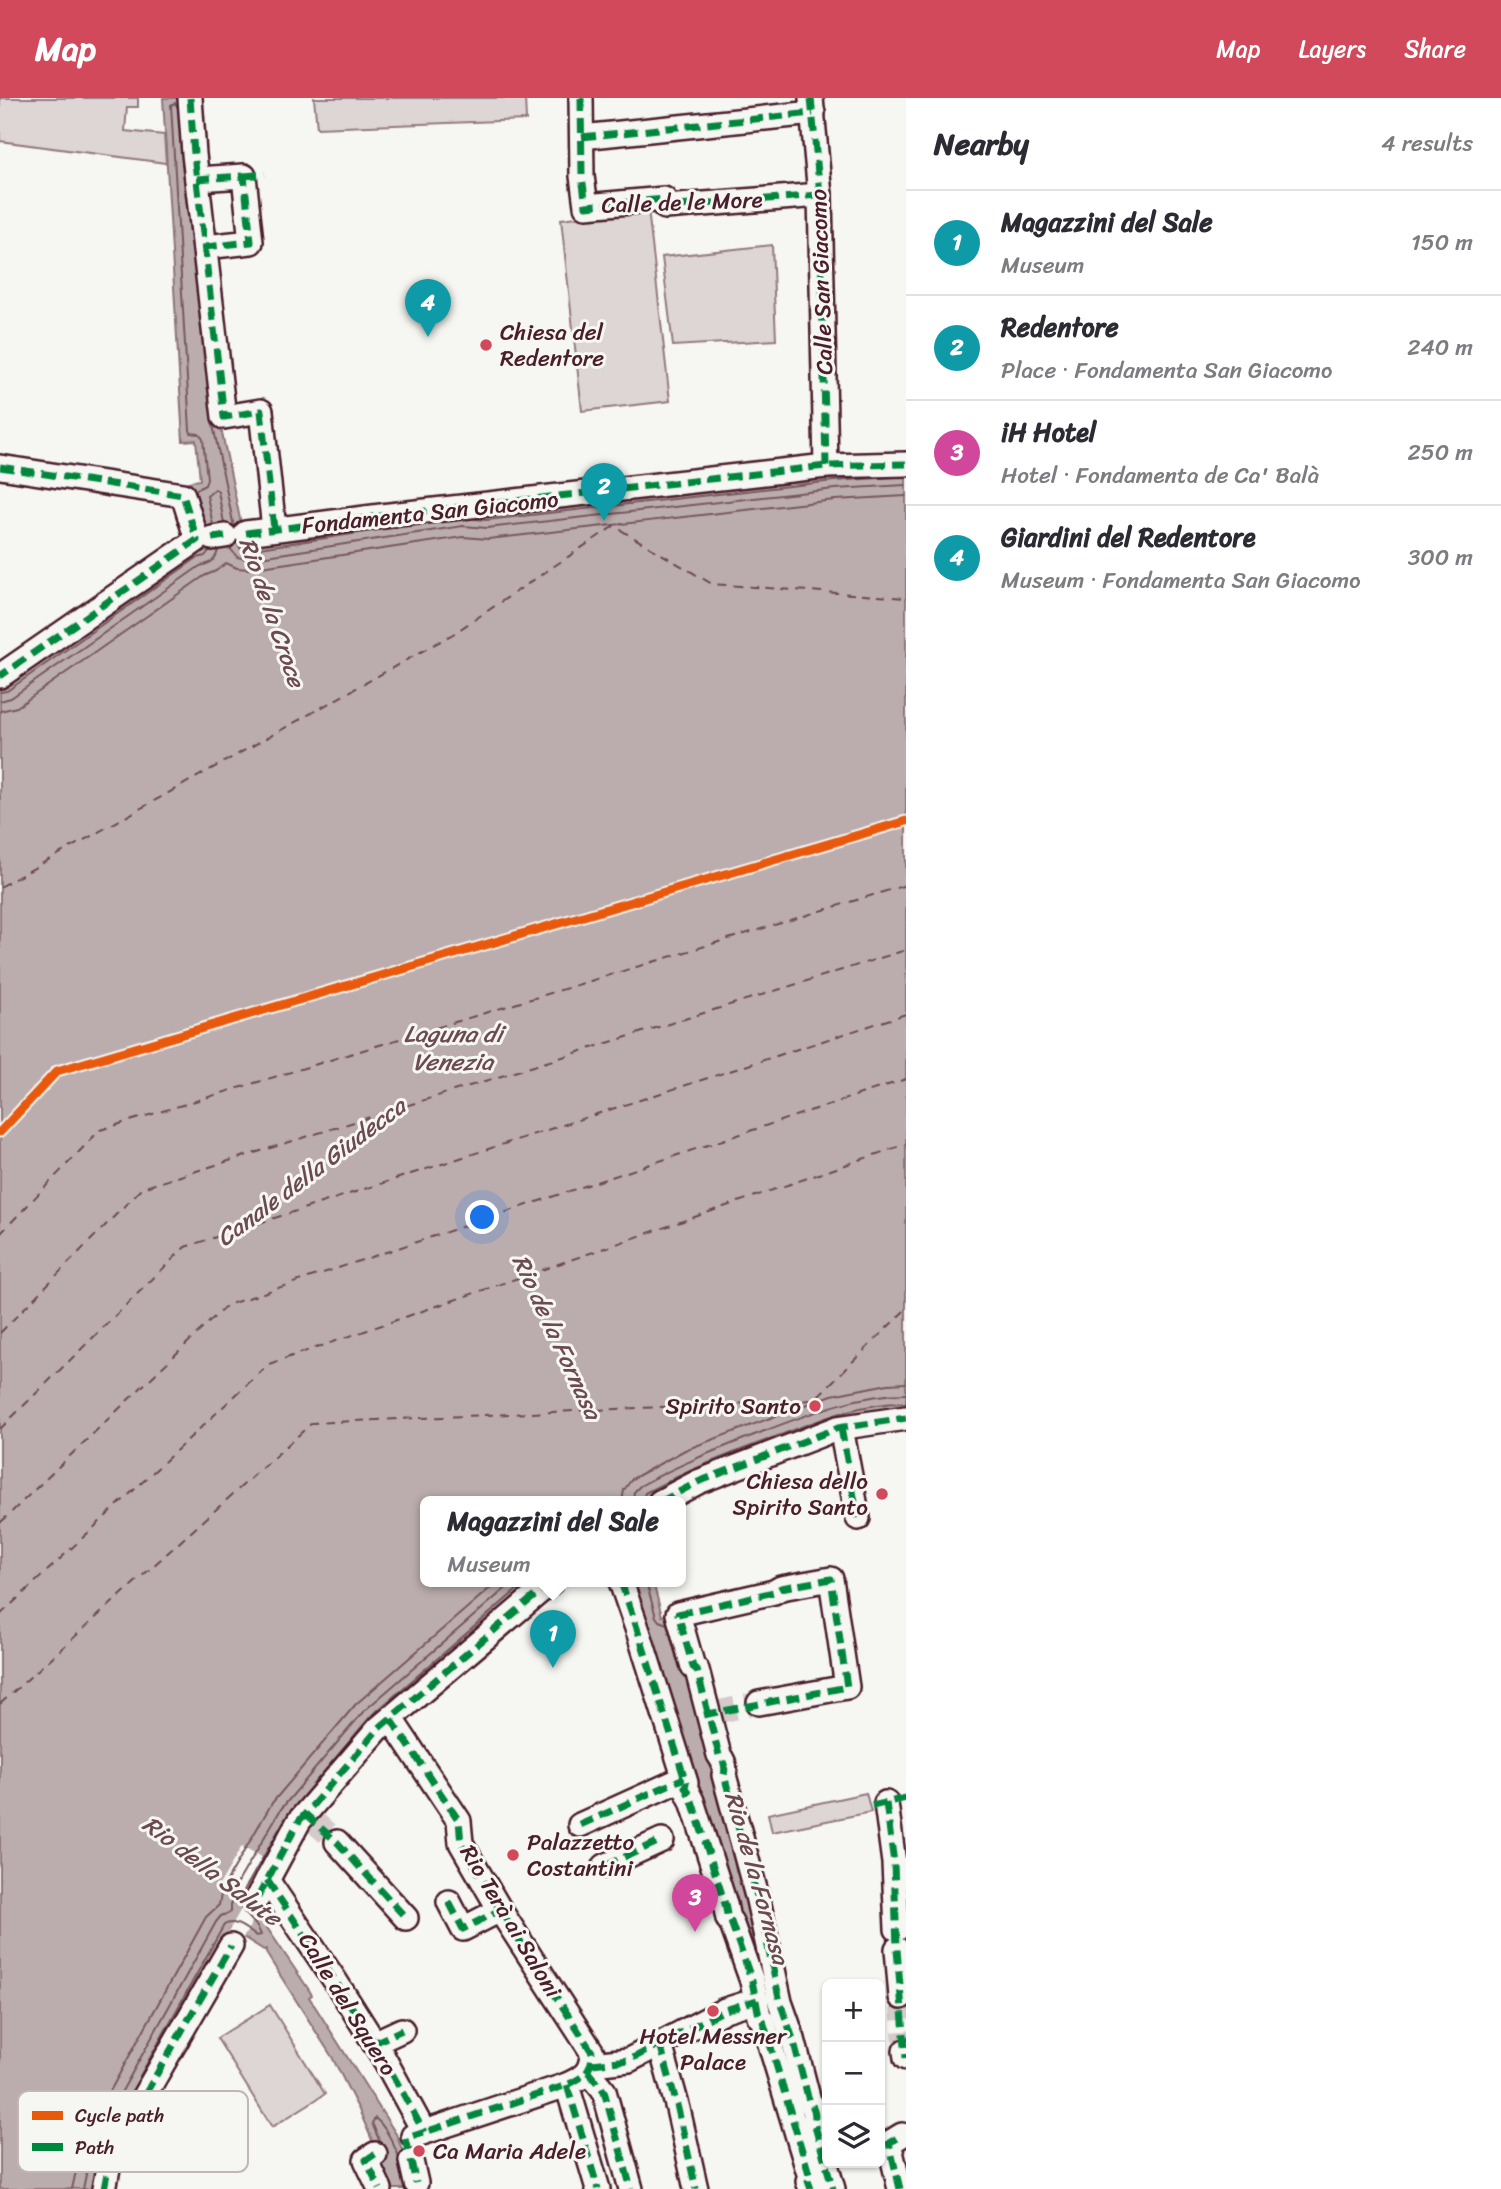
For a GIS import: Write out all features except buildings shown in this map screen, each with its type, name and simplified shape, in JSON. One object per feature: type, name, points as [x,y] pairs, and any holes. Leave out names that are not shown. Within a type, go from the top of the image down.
[{"type":"street","points":[[190,98],[224,417],[261,411],[274,529]]},
{"type":"street","points":[[581,98],[582,137],[812,106]]},
{"type":"street","name":"Calle San Giacomo","points":[[812,106],[820,195],[826,466]]},
{"type":"street","name":"Calle de le More","points":[[582,137],[586,206],[664,199],[665,207],[820,195]]},
{"type":"street","points":[[197,179],[254,175],[251,242],[205,247]]},
{"type":"street","name":"Fondamenta San Giacomo","points":[[220,537],[826,466],[906,464]]},
{"type":"street","points":[[0,467],[183,495],[220,537],[0,676]]},
{"type":"street","points":[[671,1496],[698,1482],[841,1428],[906,1418]]},
{"type":"street","points":[[841,1428],[858,1518]]},
{"type":"street","points":[[759,1703],[847,1687],[831,1579],[781,1588],[774,1592],[678,1614],[719,1755],[723,1759],[724,1775],[758,1900],[780,2002],[809,2101],[816,2116],[814,2123],[833,2189]]},
{"type":"street","points":[[391,1719],[545,1587]]},
{"type":"street","points":[[623,1587],[685,1787],[692,1801],[728,1919],[757,2000],[759,2016],[763,2021],[810,2177],[808,2181],[811,2189]]},
{"type":"street","name":"Calle del Squero","points":[[391,1719],[379,1728],[308,1816],[299,1821],[262,1888],[334,1979],[374,2043],[413,2150],[567,2085]]},
{"type":"street","name":"Rio Terà ai Saloni","points":[[391,1719],[460,1821],[460,1843],[591,2063],[604,2091],[631,2189]]},
{"type":"street","points":[[580,1825],[684,1778]]},
{"type":"street","points":[[888,1802],[901,1997]]},
{"type":"street","points":[[605,1866],[662,1840]]},
{"type":"street","points":[[337,1842],[406,1918]]},
{"type":"street","points":[[449,1902],[463,1929],[500,1910]]},
{"type":"street","points":[[147,2091],[231,1945]]},
{"type":"street","points":[[597,2189],[567,2085],[591,2063],[629,2060],[725,2010],[757,2000]]},
{"type":"street","points":[[374,2043],[402,2030]]},
{"type":"street","points":[[660,2044],[696,2189]]},
{"type":"street","points":[[900,2189],[889,2143],[902,2135]]},
{"type":"street","points":[[375,2154],[366,2160],[380,2189]]},
{"type":"shaded area","points":[[0,98],[138,98],[138,107],[127,107],[125,131],[164,135],[166,163],[0,141]]},
{"type":"shaded area","points":[[314,98],[525,98],[526,120],[317,128]]},
{"type":"shaded area","points":[[648,209],[670,401],[582,411],[561,219]]},
{"type":"shaded area","points":[[772,245],[776,340],[673,346],[662,257]]},
{"type":"shaded area","points":[[866,1793],[871,1812],[772,1832],[768,1814]]},
{"type":"shaded area","points":[[270,2005],[325,2094],[272,2127],[217,2038]]},
{"type":"water","name":"Laguna di Venezia","points":[[163,98],[184,98],[221,428],[245,543],[736,484],[906,470],[906,1410],[696,1474],[654,1496],[420,1496],[420,1587],[531,1587],[376,1721],[245,1902],[257,1913],[307,1987],[312,1995],[309,1997],[396,2134],[417,2189],[393,2189],[360,2112],[332,2057],[266,1949],[230,1929],[148,2091],[18,2091],[18,2172],[107,2172],[98,2189],[0,2189],[0,687],[195,550],[188,482],[200,480],[196,440],[183,441]]},
{"type":"water","name":"Rio de la Fornasa","points":[[627,1587],[654,1587],[662,1616],[671,1614],[806,2110],[818,2189]]},
{"type":"pier","points":[[242,1846],[269,1861],[249,1902],[259,1910],[242,1940],[232,1933],[226,1943],[223,1941],[245,1902],[218,1887]]},
{"type":"ferry route","points":[[0,887],[453,634],[614,526],[712,584],[906,598]]},
{"type":"ferry route","points":[[0,1132],[57,1071],[906,821]]},
{"type":"ferry route","points":[[0,1234],[100,1130],[906,885]]},
{"type":"ferry route","points":[[0,1333],[142,1188],[906,950]]},
{"type":"ferry route","points":[[0,1429],[185,1247],[906,1014]]},
{"type":"ferry route","points":[[0,1523],[227,1305],[906,1079]]},
{"type":"ferry route","points":[[0,1615],[269,1364],[906,1144]]},
{"type":"ferry route","points":[[0,1704],[312,1423],[814,1400],[906,1309]]},
{"type":"tunnel","points":[[713,1713],[759,1703]]},
{"type":"tunnel","points":[[310,1818],[337,1842]]},
{"type":"tunnel","points":[[901,1997],[905,2051]]},
{"type":"marked path","points":[[190,98],[224,417],[261,411],[274,529]]},
{"type":"marked path","points":[[581,98],[582,176],[586,206],[664,199],[665,207],[820,195]]},
{"type":"marked path","points":[[811,98],[820,195],[826,466]]},
{"type":"marked path","points":[[582,137],[813,113]]},
{"type":"marked path","points":[[244,176],[265,174]]},
{"type":"marked path","points":[[197,179],[244,176],[251,242],[205,247]]},
{"type":"marked path","points":[[246,533],[826,466],[906,464]]},
{"type":"marked path","points":[[0,467],[183,495],[197,540],[0,676]]},
{"type":"marked path","points":[[212,538],[225,536]]},
{"type":"marked path","points":[[671,1496],[698,1482],[838,1428],[906,1418]]},
{"type":"marked path","points":[[841,1428],[858,1518]]},
{"type":"marked path","points":[[704,1715],[708,1714],[847,1687],[831,1579],[781,1588],[774,1592],[678,1614],[693,1667],[697,1670],[719,1755],[724,1764],[724,1775],[758,1900],[780,2002],[809,2101],[813,2106],[814,2123],[833,2189]]},
{"type":"marked path","points":[[258,1897],[299,1821],[379,1728],[545,1587]]},
{"type":"marked path","points":[[623,1587],[728,1919],[752,1981],[759,2016],[763,2021],[810,2177],[808,2181],[811,2189]]},
{"type":"marked path","points":[[391,1719],[459,1821],[461,1843],[500,1910],[592,2052],[586,2073],[567,2085],[413,2136]]},
{"type":"marked path","points":[[580,1825],[684,1778]]},
{"type":"marked path","points":[[872,1806],[906,1798]]},
{"type":"marked path","points":[[886,1803],[894,1863],[897,1949],[906,2058]]},
{"type":"marked path","points":[[305,1814],[337,1842],[406,1918]]},
{"type":"marked path","points":[[605,1866],[662,1840]]},
{"type":"marked path","points":[[267,1880],[382,2055],[424,2132]]},
{"type":"marked path","points":[[449,1902],[463,1929],[500,1910]]},
{"type":"marked path","points":[[147,2091],[231,1946]]},
{"type":"marked path","points":[[592,2064],[629,2060],[725,2010],[757,2000]]},
{"type":"marked path","points":[[374,2043],[402,2030]]},
{"type":"marked path","points":[[660,2044],[696,2189]]},
{"type":"marked path","points":[[588,2072],[604,2091],[631,2189]]},
{"type":"marked path","points":[[567,2085],[598,2189]]},
{"type":"marked path","points":[[900,2189],[889,2143],[902,2135]]},
{"type":"marked path","points":[[405,2139],[408,2151]]},
{"type":"marked path","points":[[375,2154],[366,2160],[380,2189]]},
{"type":"marked path","points":[[411,2161],[416,2183]]},
{"type":"marked path","points":[[104,2189],[107,2172]]},
{"type":"cycle path","points":[[0,1132],[57,1071],[906,821]]},
{"type":"place","name":"Giardini del Redentore","points":[[428,337]]},
{"type":"place","name":"Chiesa del Redentore","points":[[486,345]]},
{"type":"place","name":"Redentore","points":[[604,521]]},
{"type":"place","name":"Spirito Santo","points":[[815,1406]]},
{"type":"place","name":"Chiesa dello Spirito Santo","points":[[882,1494]]},
{"type":"place","name":"Magazzini del Sale","points":[[553,1668]]},
{"type":"place","name":"Palazzetto Costantini","points":[[513,1855]]},
{"type":"place","name":"iH Hotel","points":[[695,1932]]},
{"type":"place","name":"Hotel Messner Palace","points":[[713,2011]]},
{"type":"place","name":"Ca Maria Adele","points":[[419,2151]]},
{"type":"water label","name":"Rio de la Croce","points":[[272,612]]},
{"type":"water label","name":"Canale della Giudecca","points":[[311,1172]]},
{"type":"water label","name":"Rio della Salute","points":[[212,1871]]}]
